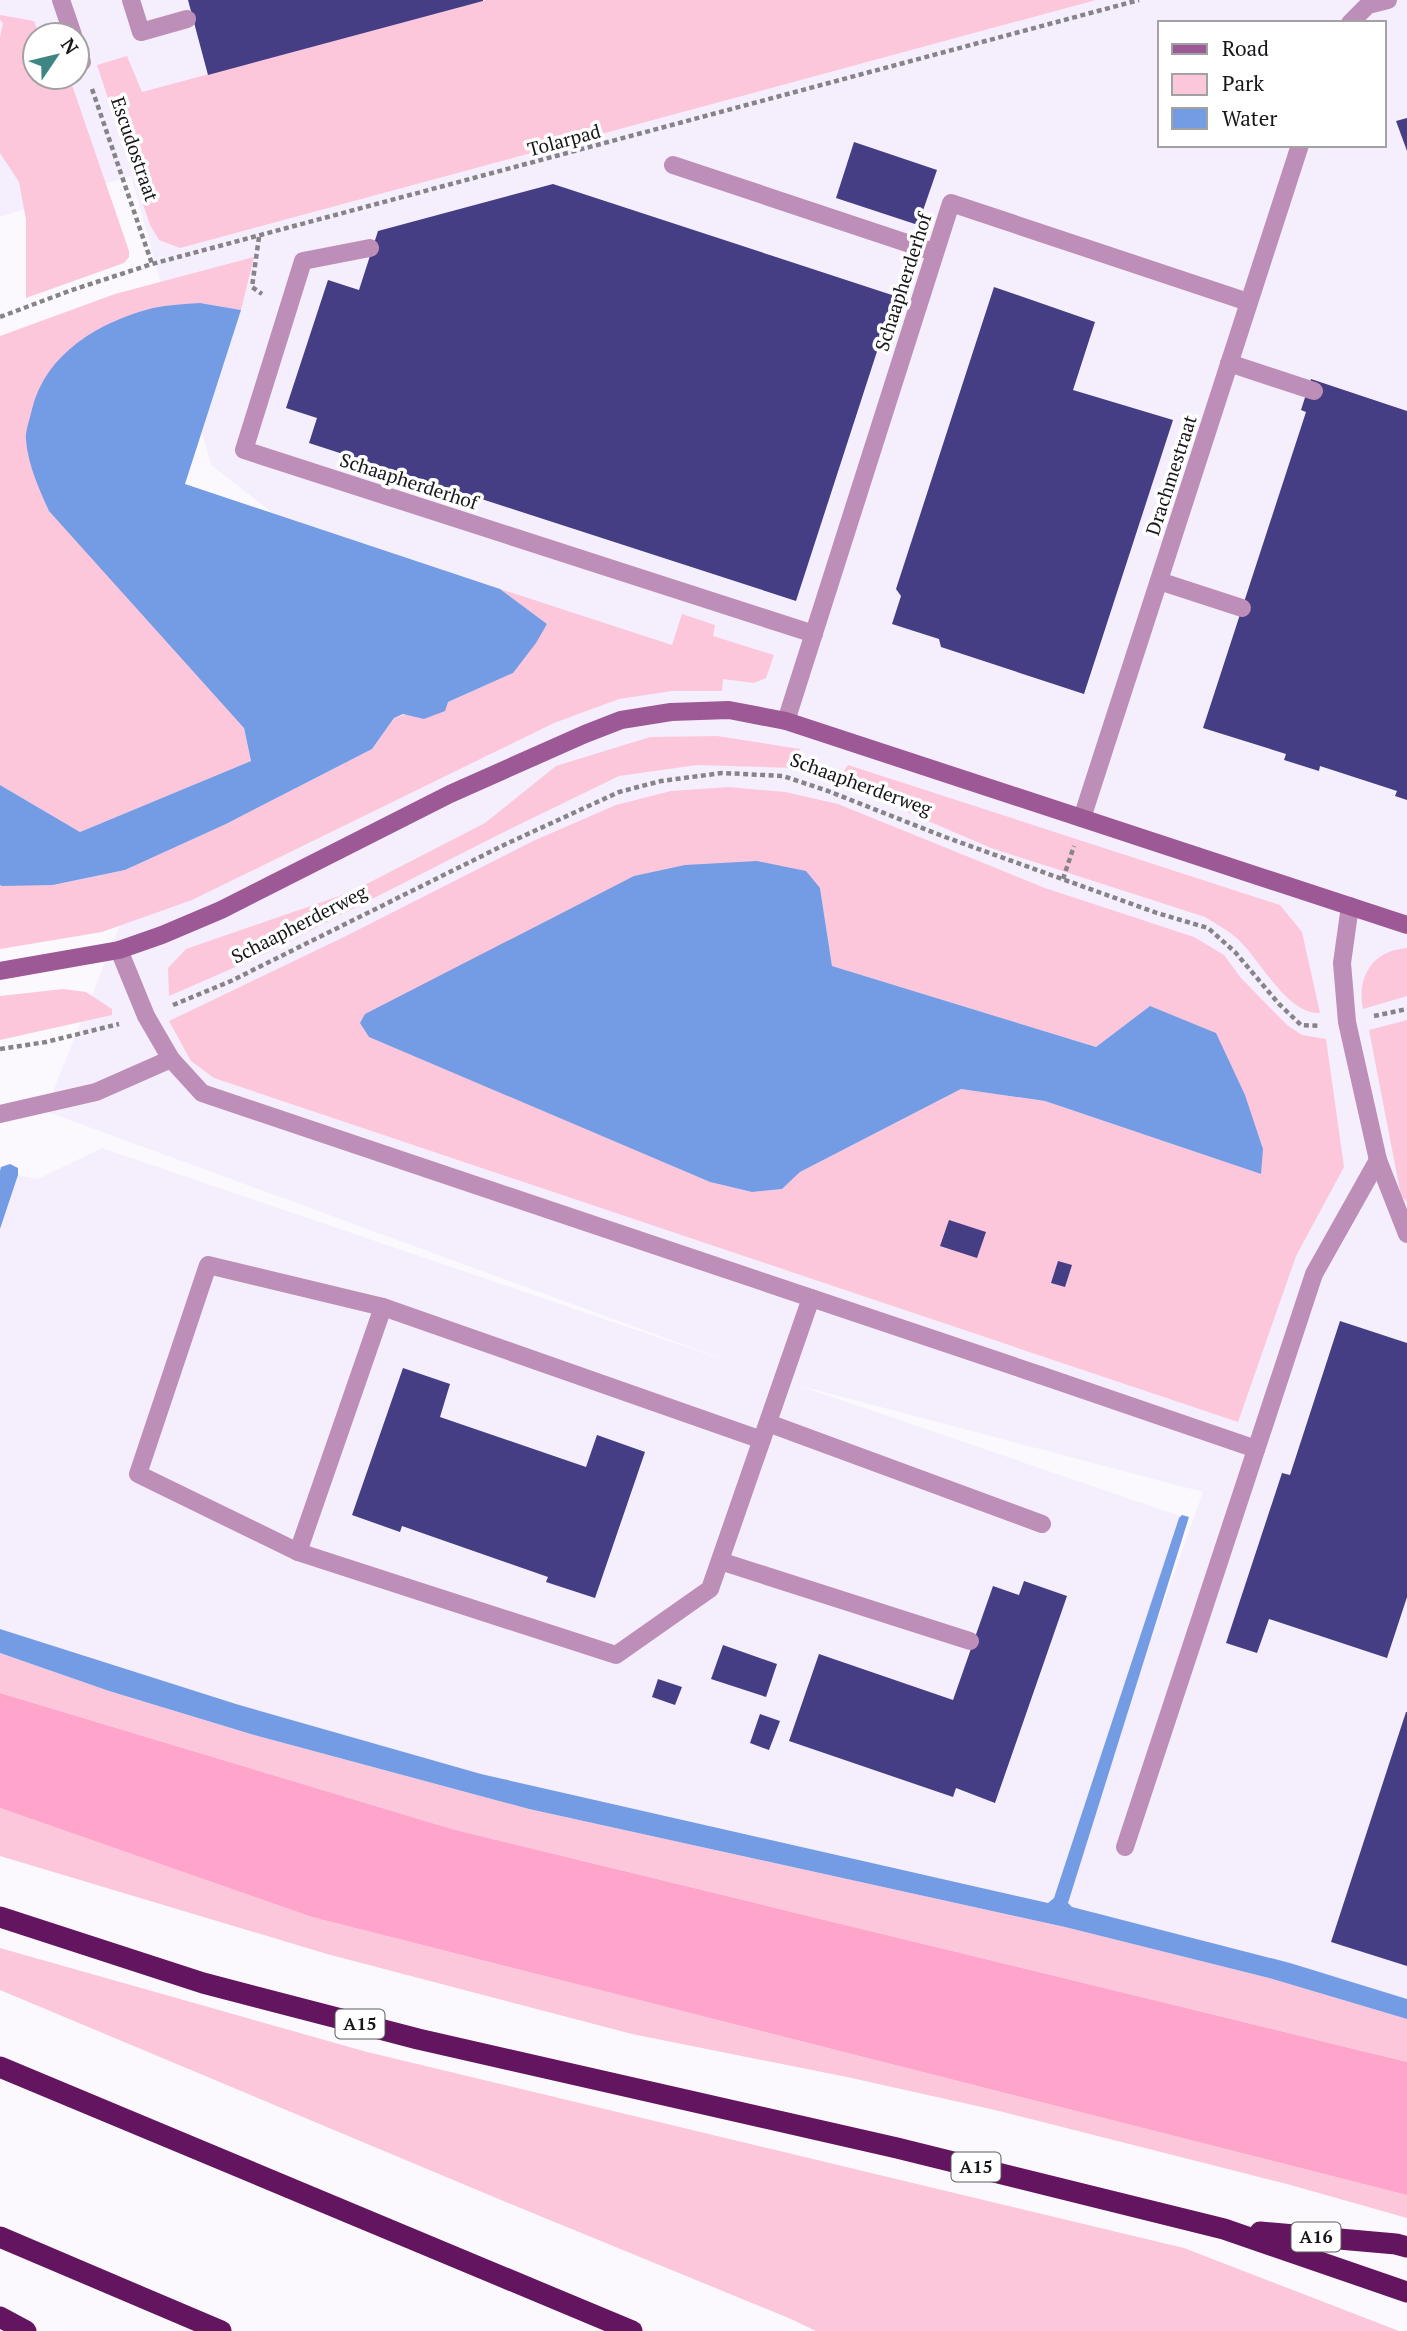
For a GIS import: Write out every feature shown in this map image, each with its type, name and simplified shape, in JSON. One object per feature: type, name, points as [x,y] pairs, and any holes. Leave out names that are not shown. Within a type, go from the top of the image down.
[{"type":"highway","name":"A15","points":[[0,1917],[203,1983],[418,2039],[897,2148],[1224,2229],[1407,2292]]},
{"type":"highway","points":[[0,2067],[632,2331]]},
{"type":"highway","name":"A16","points":[[1224,2229],[1407,2247]]},
{"type":"highway","points":[[0,2237],[221,2331]]},
{"type":"highway","points":[[0,2317],[26,2331]]},
{"type":"street","points":[[61,0],[68,21]]},
{"type":"street","points":[[131,0],[141,32],[187,19]]},
{"type":"street","points":[[1352,21],[1368,5],[1388,0]]},
{"type":"street","name":"Drachmestraat","points":[[1082,818],[1299,147]]},
{"type":"street","points":[[674,165],[934,252]]},
{"type":"street","name":"Schaapherderhof","points":[[786,721],[951,203],[1248,302]]},
{"type":"street","name":"Schaapherderhof","points":[[370,248],[303,261],[244,450],[814,634]]},
{"type":"street","points":[[1229,363],[1314,391]]},
{"type":"street","points":[[1158,581],[1242,608]]},
{"type":"street","name":"Schaapherderweg","points":[[0,971],[119,950],[162,935],[221,910],[450,794],[621,720],[671,712],[729,710],[786,721],[1407,925]]},
{"type":"street","points":[[1350,906],[1342,963],[1347,1021],[1378,1160],[1407,1234]]},
{"type":"street","points":[[119,950],[146,1017],[171,1059],[202,1093],[1256,1449]]},
{"type":"street","points":[[0,1114],[96,1092],[171,1059]]},
{"type":"street","points":[[1125,1847],[1314,1274],[1378,1160]]},
{"type":"street","points":[[762,1440],[383,1307],[208,1265],[138,1474],[298,1552],[616,1655],[710,1590],[720,1560],[768,1423],[811,1298]]},
{"type":"street","points":[[298,1552],[383,1307]]},
{"type":"street","points":[[768,1423],[1042,1524]]},
{"type":"street","points":[[720,1560],[970,1641]]},
{"type":"path","name":"Tolarpad","points":[[0,317],[152,264],[1139,0]]},
{"type":"path","name":"Escudostraat","points":[[91,89],[152,264]]},
{"type":"path","points":[[258,237],[252,286],[286,313]]},
{"type":"path","name":"Schaapherderweg","points":[[0,1049],[46,1042],[146,1017],[231,981],[506,844],[619,792],[661,781],[722,773],[783,776],[1157,913],[1208,928],[1235,953],[1301,1025],[1322,1026],[1407,1009]]},
{"type":"shaded area","points":[[0,0],[1407,0],[1407,2138],[1012,2031],[1203,1492],[797,1385],[1180,1516],[1054,1898],[1048,1903],[481,1774],[236,1704],[0,1629],[0,1229],[18,1175],[38,1179],[102,1148],[739,1365],[45,1111],[283,521],[211,465],[131,176],[0,217]]},
{"type":"shaded area","points":[[0,1693],[452,1829],[1407,2062],[1407,2195],[312,1917],[0,1808]]},
{"type":"green space","points":[[486,0],[1096,0],[180,248],[159,240],[150,225],[97,65],[127,56],[142,92]]},
{"type":"green space","points":[[0,15],[34,21],[21,21],[21,91],[74,91],[129,251],[129,257],[124,263],[26,298],[26,220],[19,182],[0,153],[0,37],[3,23]]},
{"type":"green space","points":[[254,257],[241,310],[200,303],[112,322],[244,729],[251,761],[80,832],[0,785],[0,336],[115,294]]},
{"type":"green space","points":[[500,589],[672,645],[682,614],[715,625],[713,636],[774,655],[766,678],[754,683],[723,679],[722,691],[672,691],[619,699],[554,723],[192,900],[102,932],[0,949],[0,885],[53,885],[125,870],[226,824],[372,749],[394,718],[448,702],[513,673],[547,624]]},
{"type":"green space","points":[[717,736],[800,749],[795,768],[697,765],[619,776],[256,958],[169,996],[168,968],[186,949],[351,892],[485,823],[556,766],[650,737]]},
{"type":"green space","points":[[848,765],[1280,905],[1302,932],[1320,1013],[1307,1011],[1295,1004],[1273,982],[1243,944],[1230,932],[1205,917],[991,848],[837,782]]},
{"type":"green space","points":[[729,787],[785,792],[838,804],[1045,888],[1194,937],[1224,955],[1241,978],[1287,1025],[1302,1035],[1326,1039],[1344,1167],[1296,1256],[1238,1422],[214,1078],[191,1061],[169,1021],[346,936],[533,841],[616,805],[671,791]],"holes":[[[820,888],[832,966],[1096,1047],[1150,1006],[1261,1174],[1045,1101],[961,1089],[800,1172],[782,1189],[752,1192],[710,1182],[370,1037],[360,1023]]]},
{"type":"green space","points":[[1407,948],[1407,996],[1363,1009],[1362,986],[1370,967],[1385,954]]},
{"type":"green space","points":[[63,989],[86,992],[112,1009],[112,1015],[0,1040],[0,996]]},
{"type":"green space","points":[[1407,1020],[1407,1202],[1401,1196],[1369,1030]]},
{"type":"green space","points":[[0,1653],[109,1691],[254,1735],[529,1809],[1065,1927],[1269,1978],[1407,2019],[1407,2062],[452,1829],[0,1693]]},
{"type":"green space","points":[[0,1808],[312,1917],[1407,2195],[1407,2218],[1287,2184],[995,2110],[632,2034],[327,1954],[0,1856]]},
{"type":"green space","points":[[0,1948],[367,2052],[1184,2248],[1399,2331],[816,2331],[0,1990]]},
{"type":"water","points":[[200,303],[241,310],[185,484],[500,589],[547,624],[513,673],[448,702],[445,711],[424,719],[403,714],[394,718],[372,749],[226,824],[125,870],[53,885],[2,886],[0,785],[80,832],[251,761],[244,728],[49,511],[27,449],[26,433],[39,389],[62,356],[95,331],[133,314],[159,307]]},
{"type":"water","points":[[757,861],[806,871],[820,888],[832,966],[1096,1047],[1150,1006],[1216,1033],[1245,1095],[1263,1149],[1261,1174],[1045,1101],[961,1089],[800,1172],[782,1189],[752,1192],[710,1182],[369,1037],[360,1023],[365,1014],[634,876],[685,865]]},
{"type":"water","points":[[10,1164],[18,1168],[18,1175],[0,1229],[0,1171],[1,1167]]},
{"type":"water","points":[[1182,1515],[1189,1517],[1068,1903],[1072,1907],[1290,1963],[1407,1999],[1407,2019],[1269,1978],[1065,1927],[529,1809],[254,1735],[109,1691],[0,1653],[0,1629],[236,1704],[481,1774],[1048,1903],[1054,1898]]},
{"type":"building","points":[[188,0],[483,0],[483,1],[208,75]]},
{"type":"building","points":[[1407,118],[1407,151],[1396,121]]},
{"type":"building","points":[[854,142],[937,170],[918,225],[836,198]]},
{"type":"building","points":[[553,184],[895,296],[796,601],[309,443],[317,418],[286,408],[328,280],[359,290],[378,231]]},
{"type":"building","points":[[994,287],[1095,322],[1073,390],[1173,420],[1084,694],[941,647],[939,639],[892,624],[901,596],[896,589]]},
{"type":"building","points":[[1311,379],[1407,411],[1407,800],[1395,796],[1397,791],[1320,766],[1319,771],[1284,760],[1286,754],[1203,728],[1306,412],[1301,410]]},
{"type":"building","points":[[949,1220],[986,1232],[977,1258],[940,1246]]},
{"type":"building","points":[[1058,1261],[1072,1265],[1065,1287],[1051,1283]]},
{"type":"building","points":[[1340,1321],[1407,1343],[1407,1597],[1387,1658],[1269,1619],[1257,1653],[1226,1643],[1282,1473],[1290,1475]]},
{"type":"building","points":[[403,1368],[450,1384],[440,1417],[586,1467],[597,1435],[645,1452],[595,1598],[546,1582],[548,1577],[402,1526],[400,1532],[352,1515]]},
{"type":"building","points":[[1024,1581],[1067,1596],[995,1803],[956,1788],[953,1797],[789,1741],[819,1654],[953,1700],[993,1586],[1019,1595]]},
{"type":"building","points":[[723,1645],[777,1664],[766,1697],[711,1679]]},
{"type":"building","points":[[658,1679],[682,1687],[675,1705],[652,1697]]},
{"type":"building","points":[[1407,1712],[1407,1966],[1331,1942]]},
{"type":"building","points":[[760,1714],[780,1721],[769,1750],[750,1743]]}]
